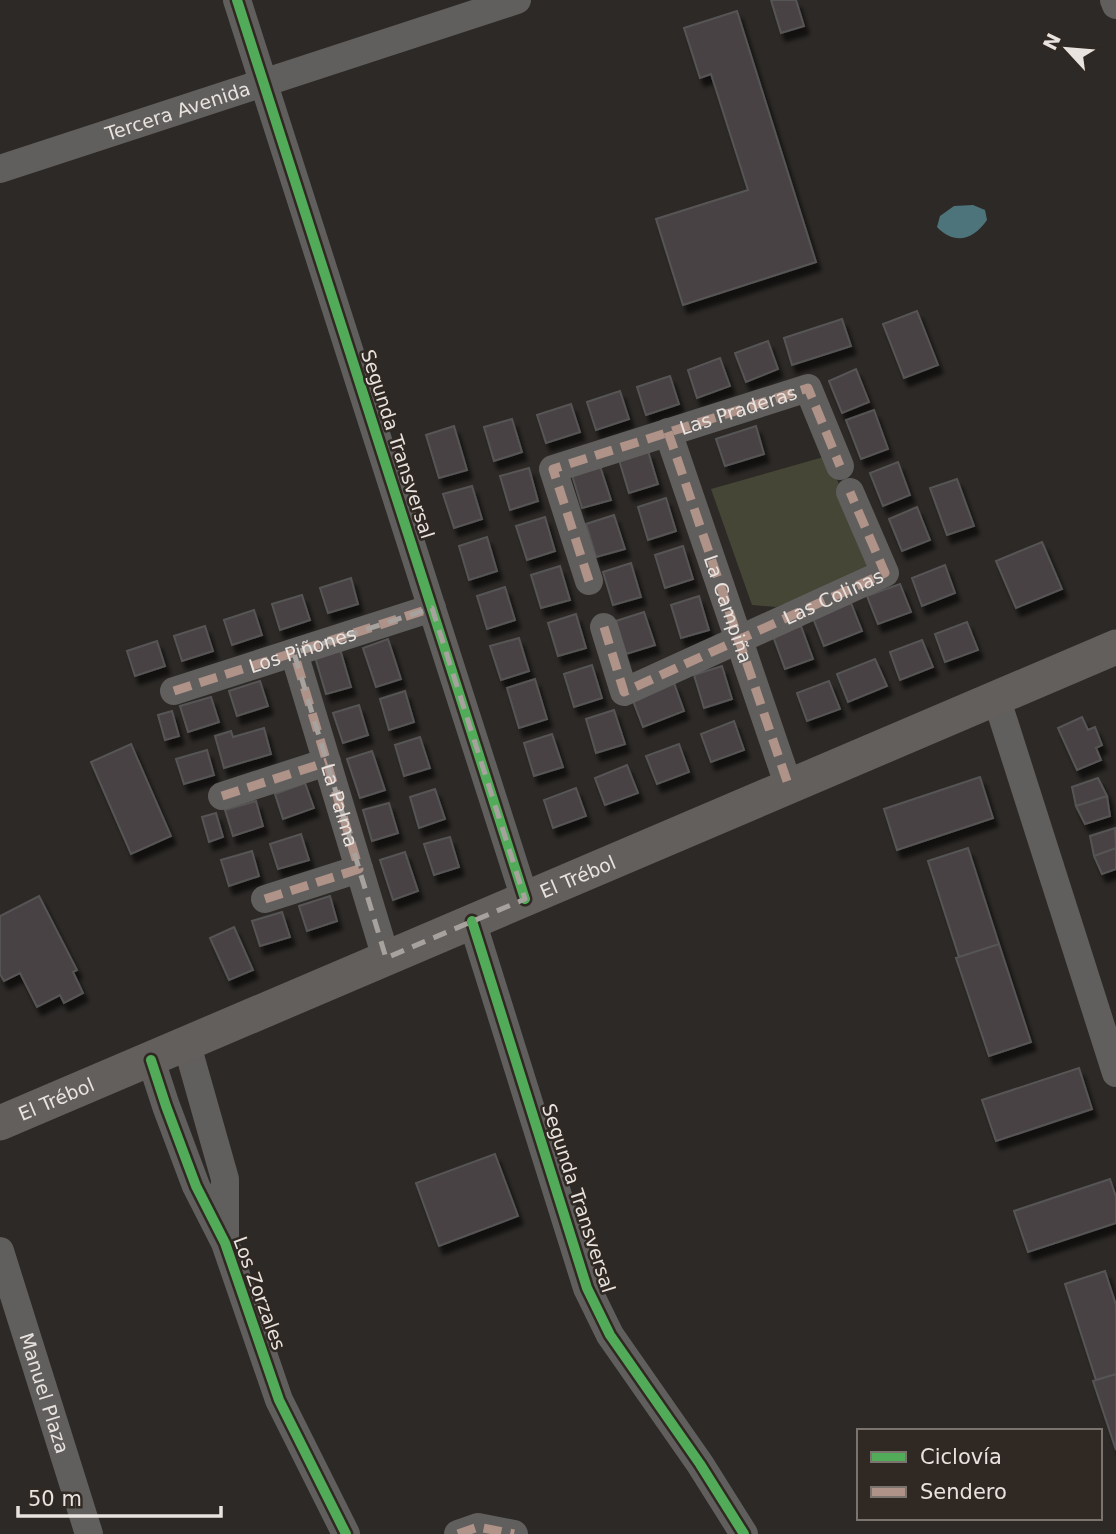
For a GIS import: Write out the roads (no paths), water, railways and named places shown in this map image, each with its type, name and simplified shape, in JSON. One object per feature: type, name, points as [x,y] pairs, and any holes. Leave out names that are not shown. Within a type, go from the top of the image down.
[{"type":"main road","name":"El Trébol","points":[[0,1123],[1116,647]]},
{"type":"street","name":"Segunda Transversal","points":[[237,0],[525,899]]},
{"type":"street","name":"Tercera Avenida","points":[[0,169],[517,0]]},
{"type":"street","points":[[1114,0],[1116,5]]},
{"type":"street","name":"Las Praderas","points":[[668,432],[808,388],[845,479]]},
{"type":"street","points":[[589,581],[553,469],[668,432]]},
{"type":"street","name":"La Campiña","points":[[668,432],[789,787]]},
{"type":"street","name":"Las Colinas","points":[[739,640],[884,573],[845,479]]},
{"type":"street","name":"Los Piñones","points":[[174,691],[432,608]]},
{"type":"street","points":[[604,626],[624,692],[739,640]]},
{"type":"street","name":"La Palma","points":[[294,653],[386,958]]},
{"type":"street","points":[[996,697],[1116,1073]]},
{"type":"street","points":[[222,796],[327,762]]},
{"type":"street","points":[[265,899],[359,869]]},
{"type":"street","name":"Segunda Transversal","points":[[472,921],[587,1289],[598,1315],[700,1464],[744,1534]]},
{"type":"street","name":"Los Zorzales","points":[[187,1045],[225,1179],[225,1243]]},
{"type":"street","name":"Los Zorzales","points":[[152,1060],[196,1186],[225,1243],[279,1399],[346,1534]]},
{"type":"street","name":"Manuel Plaza","points":[[0,1251],[89,1534]]},
{"type":"street","points":[[458,1534],[478,1527],[514,1534]]},
{"type":"water","points":[[973,205],[985,210],[987,220],[970,236],[951,237],[937,227],[940,216],[954,206]]}]
